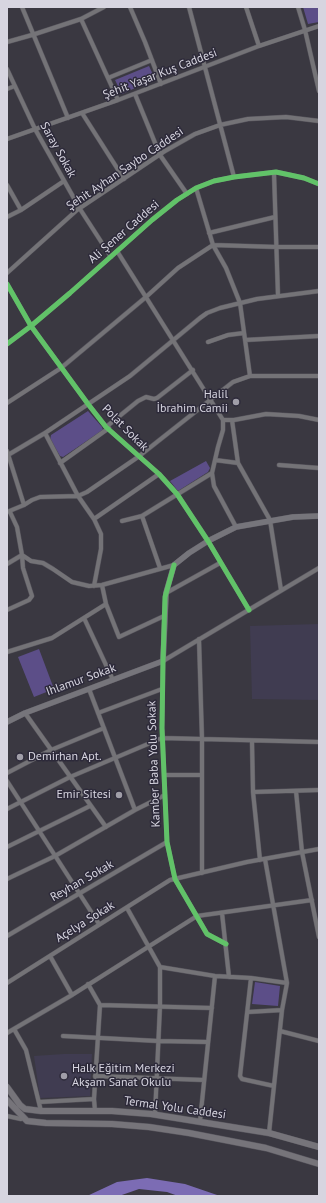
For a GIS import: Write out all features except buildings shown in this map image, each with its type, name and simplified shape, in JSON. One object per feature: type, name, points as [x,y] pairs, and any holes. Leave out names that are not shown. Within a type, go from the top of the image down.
[{"type":"main road","points":[[7,1087],[20,1105]]},
{"type":"main road","points":[[7,1100],[9,1106],[24,1120],[46,1123],[112,1124],[176,1131],[266,1148],[319,1164]]},
{"type":"main road","name":"Termal Yolu Caddesi","points":[[20,1105],[26,1109],[41,1111],[95,1110],[155,1115],[269,1133],[319,1147]]},
{"type":"street","points":[[22,7],[32,35],[68,118]]},
{"type":"street","points":[[7,42],[81,19],[104,7]]},
{"type":"street","points":[[130,7],[161,84]]},
{"type":"street","points":[[189,7],[234,176]]},
{"type":"street","points":[[246,7],[259,46]]},
{"type":"street","points":[[298,7],[305,30],[319,91]]},
{"type":"street","points":[[81,19],[118,100]]},
{"type":"street","name":"Şehit Yaşar Kuş Caddesi","points":[[7,139],[135,94],[259,46],[319,26]]},
{"type":"street","points":[[108,78],[152,60]]},
{"type":"street","name":"Saray Sokak","points":[[7,69],[35,129],[80,209],[111,257]]},
{"type":"street","points":[[7,89],[15,86]]},
{"type":"street","points":[[135,94],[160,155],[187,194]]},
{"type":"street","points":[[82,113],[124,179]]},
{"type":"street","name":"Şehit Ayhan Saybo Caddesi","points":[[7,273],[80,209],[160,155],[195,134],[220,125],[248,119],[286,117],[319,122]]},
{"type":"street","points":[[274,173],[278,296]]},
{"type":"street","name":"Ali Şener Caddesi","points":[[7,344],[31,326],[152,220],[196,188],[214,181],[234,176],[274,173],[304,178],[319,184]]},
{"type":"street","points":[[7,217],[21,210],[64,181]]},
{"type":"street","points":[[7,185],[21,210]]},
{"type":"street","points":[[196,188],[213,245],[226,268],[240,303],[250,376]]},
{"type":"street","points":[[209,233],[275,217]]},
{"type":"street","points":[[7,403],[60,368],[146,297],[178,268],[213,245],[319,247]]},
{"type":"street","points":[[117,251],[223,420],[223,430],[212,473],[214,486],[236,527]]},
{"type":"street","name":"Polat Sokak","points":[[7,284],[31,326],[60,368],[88,404],[108,428],[159,474],[177,494],[208,541],[249,610]]},
{"type":"street","points":[[24,505],[7,453],[45,433],[130,376],[207,313],[240,303],[319,290]]},
{"type":"street","points":[[208,342],[228,335],[244,333]]},
{"type":"street","points":[[246,340],[319,336]]},
{"type":"street","points":[[60,463],[108,428],[138,401],[146,397],[154,399],[157,398],[193,370]]},
{"type":"street","points":[[7,610],[29,600],[32,596],[23,568],[17,527],[8,512],[40,497],[78,496],[87,492],[138,456],[233,382],[250,376],[319,376]]},
{"type":"street","points":[[223,420],[232,420],[266,414],[299,416],[319,420]]},
{"type":"street","points":[[232,420],[238,463],[270,520],[281,590]]},
{"type":"street","points":[[45,433],[78,496],[94,519],[100,534],[101,549],[94,586]]},
{"type":"street","points":[[215,460],[238,463]]},
{"type":"street","points":[[279,465],[319,468]]},
{"type":"street","points":[[122,521],[142,516],[212,473]]},
{"type":"street","points":[[94,519],[159,474]]},
{"type":"street","points":[[142,516],[160,568]]},
{"type":"street","points":[[22,555],[31,561],[43,563],[72,582],[89,586],[102,585],[174,565],[208,541],[236,527],[270,520],[319,516]]},
{"type":"street","points":[[7,564],[22,555]]},
{"type":"street","points":[[166,593],[220,563]]},
{"type":"street","name":"Kamber Baba Yolu Sokak","points":[[174,565],[166,593],[162,689],[162,738],[167,842],[175,879],[208,934],[226,944]]},
{"type":"street","points":[[163,661],[319,568]]},
{"type":"street","points":[[102,585],[106,604],[119,637],[164,616]]},
{"type":"street","points":[[7,652],[52,638],[106,604]]},
{"type":"street","points":[[84,618],[113,680]]},
{"type":"street","points":[[199,639],[202,739],[202,873]]},
{"type":"street","name":"Ihlamur Sokak","points":[[7,722],[25,713],[163,661]]},
{"type":"street","points":[[89,689],[135,810]]},
{"type":"street","points":[[98,713],[162,689]]},
{"type":"street","points":[[25,713],[106,827]]},
{"type":"street","points":[[7,773],[51,750],[104,728]]},
{"type":"street","points":[[7,810],[70,777],[162,738],[319,742]]},
{"type":"street","points":[[252,741],[253,792],[262,860],[273,906],[287,983],[282,1010],[269,1133]]},
{"type":"street","points":[[164,775],[202,775]]},
{"type":"street","points":[[7,781],[99,924]]},
{"type":"street","points":[[253,792],[319,790]]},
{"type":"street","points":[[296,791],[302,852],[319,937]]},
{"type":"street","points":[[7,879],[55,856],[135,810],[165,795]]},
{"type":"street","points":[[7,847],[90,806]]},
{"type":"street","name":"Reyhan Sokak","points":[[7,936],[167,842]]},
{"type":"street","name":"Açelya Sokak","points":[[7,983],[170,880],[319,849]]},
{"type":"street","points":[[7,1033],[72,995],[197,916],[312,900]]},
{"type":"street","points":[[127,908],[160,967],[160,1006],[155,1115]]},
{"type":"street","points":[[222,913],[229,977]]},
{"type":"street","points":[[50,956],[72,995]]},
{"type":"street","points":[[160,967],[215,976],[252,978],[287,983]]},
{"type":"street","points":[[200,1122],[215,976]]},
{"type":"street","points":[[252,978],[240,1076],[242,1079],[274,1086]]},
{"type":"street","points":[[88,984],[100,1005],[95,1076],[95,1110]]},
{"type":"street","points":[[100,1005],[212,1008]]},
{"type":"street","points":[[248,1012],[282,1010]]},
{"type":"street","points":[[14,1029],[26,1050],[41,1111]]},
{"type":"street","points":[[280,1031],[319,1041]]},
{"type":"street","points":[[63,1036],[208,1042]]},
{"type":"street","points":[[95,1076],[157,1077],[204,1080]]},
{"type":"street","points":[[38,1102],[94,1099]]},
{"type":"street","points":[[9,1106],[20,1105]]},
{"type":"street","points":[[7,1116],[24,1120]]},
{"type":"shaded area","points":[[303,7],[319,7],[319,22],[308,24]]},
{"type":"shaded area","points":[[149,66],[155,79],[122,94],[115,80]]},
{"type":"shaded area","points":[[88,411],[103,430],[63,457],[60,456],[50,440],[51,435]]},
{"type":"shaded area","points":[[206,461],[210,468],[208,472],[178,491],[170,481]]},
{"type":"shaded area","points":[[319,624],[319,700],[252,699],[250,626]]},
{"type":"shaded area","points":[[39,649],[54,689],[34,697],[18,657]]},
{"type":"shaded area","points":[[255,982],[280,986],[278,1006],[252,1004]]},
{"type":"shaded area","name":"Halk Eğitim Merkezi Akşam Sanat Okulu","points":[[92,1054],[90,1096],[40,1098],[34,1056]]},
{"type":"shaded area","points":[[147,1178],[185,1184],[220,1196],[178,1196],[167,1192],[139,1189],[119,1196],[87,1196],[117,1182]]},
{"type":"cycle path","points":[[7,344],[70,293],[152,220],[177,200],[196,188],[214,181],[276,172],[304,178],[319,184]]},
{"type":"cycle path","points":[[7,284],[31,326],[106,427],[159,474],[177,494],[208,541],[249,610]]},
{"type":"cycle path","points":[[174,565],[165,597],[163,661],[162,728],[167,842],[175,879],[207,934],[226,944]]},
{"type":"place","name":"Halil İbrahim Camii","points":[[236,402]]},
{"type":"place","name":"Demirhan Apt.","points":[[20,757]]},
{"type":"place","name":"Emir Sitesi","points":[[119,795]]},
{"type":"place","name":"Halk Eğitim Merkezi Akşam Sanat Okulu","points":[[64,1076]]}]
